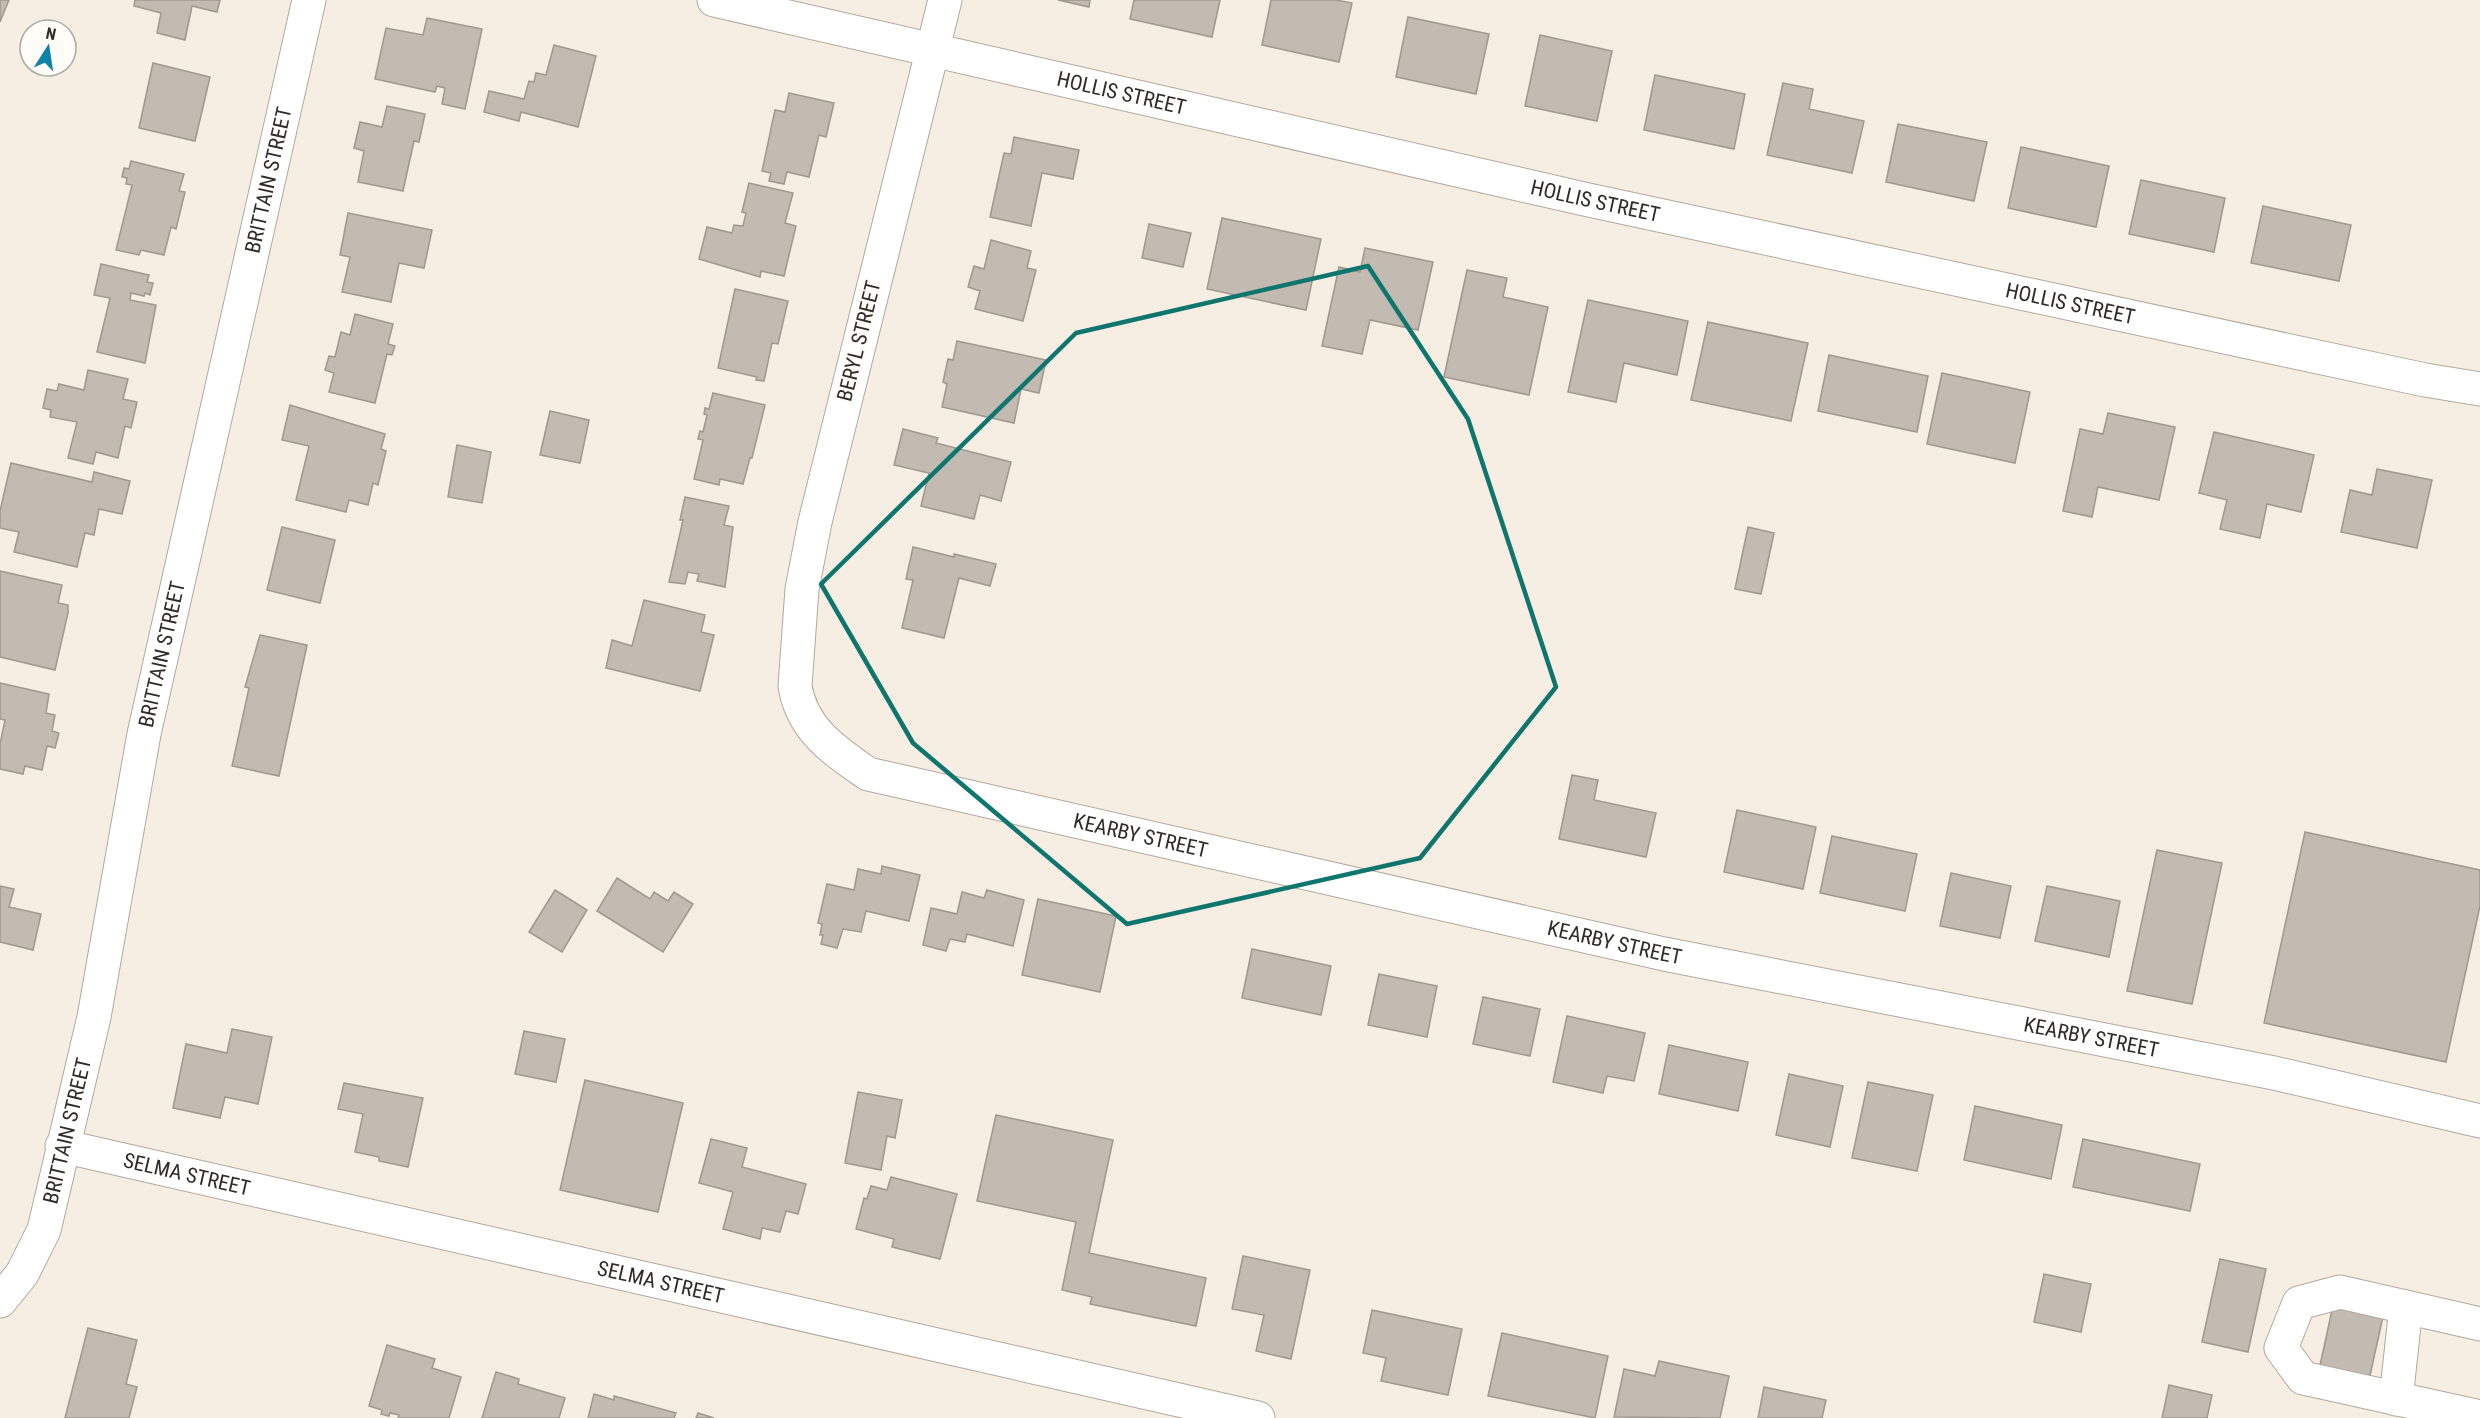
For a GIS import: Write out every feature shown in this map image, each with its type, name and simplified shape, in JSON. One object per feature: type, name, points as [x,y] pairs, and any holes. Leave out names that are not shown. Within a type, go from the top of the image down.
[{"type":"street","name":"BRITTAIN STREET","points":[[0,1301],[22,1274],[45,1230],[62,1146],[94,1017],[144,734],[309,0]]},
{"type":"street","name":"HOLLIS STREET","points":[[714,0],[1584,199],[2401,375],[2480,389]]},
{"type":"street","name":"BERYL STREET","points":[[795,686],[802,589],[815,522],[945,0]]},
{"type":"street","name":"KEARBY STREET","points":[[795,686],[798,702],[824,742],[868,774],[1664,954],[2274,1073],[2480,1121]]},
{"type":"street","name":"SELMA STREET","points":[[62,1146],[1258,1418]]},
{"type":"street","points":[[2480,1324],[2340,1292],[2299,1303],[2281,1348],[2303,1378],[2480,1417]]},
{"type":"street","points":[[2396,1399],[2406,1307]]},
{"type":"highlighted area","points":[[1368,266],[1468,419],[1556,687],[1420,858],[1127,924],[913,743],[821,584],[1076,333]]},
{"type":"building","points":[[0,0],[9,0],[0,22]]},
{"type":"building","points":[[135,0],[220,0],[217,12],[192,6],[185,40],[157,33],[161,13],[134,6]]},
{"type":"building","points":[[1058,0],[1090,0],[1089,7]]},
{"type":"building","points":[[1134,0],[1220,0],[1212,37],[1130,19]]},
{"type":"building","points":[[1271,0],[1336,0],[1352,3],[1339,62],[1262,45]]},
{"type":"building","points":[[1408,17],[1489,34],[1476,94],[1396,77]]},
{"type":"building","points":[[427,18],[482,29],[465,109],[442,104],[445,88],[437,86],[435,92],[375,79],[386,28],[423,35]]},
{"type":"building","points":[[1540,35],[1612,51],[1597,121],[1525,106]]},
{"type":"building","points":[[554,45],[596,56],[578,127],[521,112],[519,121],[484,112],[489,91],[524,99],[529,81],[534,82],[536,73],[546,75]]},
{"type":"building","points":[[153,63],[210,77],[195,141],[139,128]]},
{"type":"building","points":[[1655,75],[1745,94],[1734,149],[1644,130]]},
{"type":"building","points":[[1783,83],[1813,89],[1809,109],[1864,121],[1852,173],[1767,155]]},
{"type":"building","points":[[789,93],[834,103],[826,137],[819,135],[809,177],[787,172],[784,184],[769,181],[771,173],[762,171],[775,110],[785,112]]},
{"type":"building","points":[[387,106],[425,114],[419,142],[414,141],[403,191],[358,182],[364,151],[354,148],[360,122],[382,127]]},
{"type":"building","points":[[1898,124],[1987,142],[1974,201],[1886,182]]},
{"type":"building","points":[[1014,137],[1079,150],[1073,179],[1042,173],[1031,226],[990,217],[1004,153],[1011,154]]},
{"type":"building","points":[[2021,147],[2109,166],[2096,227],[2008,208]]},
{"type":"building","points":[[131,161],[184,174],[179,191],[185,192],[176,229],[171,227],[164,255],[141,250],[139,255],[116,250],[132,185],[126,184],[127,178],[122,177],[124,168],[129,169]]},
{"type":"building","points":[[2141,180],[2225,198],[2214,252],[2129,234]]},
{"type":"building","points":[[749,183],[793,193],[785,223],[796,226],[784,276],[761,271],[760,277],[699,259],[707,227],[732,233],[734,225],[743,226],[746,213],[742,212]]},
{"type":"building","points":[[2263,206],[2351,225],[2339,281],[2251,263]]},
{"type":"building","points":[[348,213],[432,230],[424,268],[399,263],[391,302],[342,292],[350,257],[340,255]]},
{"type":"building","points":[[1222,218],[1321,239],[1306,310],[1207,289]]},
{"type":"building","points":[[1149,224],[1191,233],[1183,267],[1142,258]]},
{"type":"building","points":[[991,240],[1031,251],[1027,268],[1036,270],[1023,321],[975,309],[980,291],[968,287],[974,266],[984,269]]},
{"type":"building","points":[[1365,248],[1433,262],[1418,330],[1370,320],[1362,354],[1322,346],[1339,267],[1360,272]]},
{"type":"building","points":[[101,264],[149,275],[147,282],[153,283],[150,295],[131,293],[130,300],[156,305],[145,363],[97,352],[110,298],[94,295]]},
{"type":"building","points":[[1467,270],[1507,278],[1503,297],[1548,307],[1529,395],[1444,377]]},
{"type":"building","points":[[735,289],[788,301],[778,344],[772,343],[764,381],[756,380],[757,377],[718,368]]},
{"type":"building","points":[[1588,300],[1688,321],[1677,375],[1624,363],[1616,402],[1568,392]]},
{"type":"building","points":[[355,314],[393,324],[388,344],[395,346],[392,355],[387,354],[375,403],[329,392],[334,373],[325,370],[329,356],[335,357],[341,332],[350,335]]},
{"type":"building","points":[[1708,322],[1808,343],[1791,421],[1691,400]]},
{"type":"building","points":[[957,341],[1046,360],[1039,393],[1021,389],[1014,423],[942,407],[947,384],[943,382],[948,359],[953,360]]},
{"type":"building","points":[[1829,355],[1928,376],[1917,432],[1818,411]]},
{"type":"building","points":[[88,370],[128,379],[123,399],[137,402],[131,428],[125,426],[118,458],[96,452],[93,464],[68,458],[77,422],[50,417],[51,410],[43,408],[47,389],[57,391],[59,384],[84,390]]},
{"type":"building","points":[[1942,373],[2030,392],[2015,463],[1927,444]]},
{"type":"building","points":[[713,393],[765,405],[743,484],[720,479],[719,485],[694,479],[703,440],[698,439],[700,431],[703,432],[707,415],[704,414],[705,408],[709,409]]},
{"type":"building","points":[[290,405],[385,434],[381,449],[386,451],[378,485],[373,483],[368,505],[349,500],[346,512],[296,500],[309,446],[282,440]]},
{"type":"building","points":[[550,411],[589,420],[580,463],[540,455]]},
{"type":"building","points":[[2108,413],[2175,427],[2159,500],[2098,487],[2092,517],[2063,511],[2080,429],[2103,434]]},
{"type":"building","points":[[903,429],[938,438],[936,443],[1011,462],[1001,501],[980,495],[974,519],[921,506],[929,473],[894,465]]},
{"type":"building","points":[[2214,432],[2314,455],[2301,512],[2267,504],[2260,538],[2220,529],[2227,500],[2199,493]]},
{"type":"building","points":[[457,445],[491,452],[482,503],[448,497]]},
{"type":"building","points":[[11,463],[92,482],[94,472],[130,481],[122,514],[99,509],[94,535],[85,533],[77,567],[14,552],[19,532],[0,528],[0,511]]},
{"type":"building","points":[[2377,469],[2432,480],[2417,548],[2341,532],[2350,490],[2372,495]]},
{"type":"building","points":[[685,497],[729,506],[724,525],[733,527],[725,587],[697,581],[699,574],[688,572],[685,584],[669,582],[683,520],[680,520]]},
{"type":"building","points":[[282,527],[335,540],[320,603],[267,590]]},
{"type":"building","points":[[1748,527],[1774,533],[1761,594],[1735,589]]},
{"type":"building","points":[[913,547],[996,564],[990,586],[959,578],[944,638],[902,628],[913,580],[906,579]]},
{"type":"building","points":[[0,571],[62,585],[58,603],[68,605],[68,613],[55,670],[0,657]]},
{"type":"building","points":[[644,600],[705,615],[701,632],[714,635],[700,691],[606,668],[612,640],[632,646]]},
{"type":"building","points":[[260,635],[307,645],[279,776],[232,766],[249,688],[245,687]]},
{"type":"building","points":[[0,683],[49,694],[46,713],[55,715],[52,731],[59,733],[55,748],[47,746],[42,770],[25,766],[23,774],[0,769],[0,744],[5,720],[0,719]]},
{"type":"building","points":[[1572,775],[1598,780],[1594,800],[1656,813],[1646,857],[1559,839]]},
{"type":"building","points":[[1737,810],[1816,827],[1803,889],[1724,872]]},
{"type":"building","points":[[2305,832],[2480,870],[2480,906],[2446,1062],[2264,1023]]},
{"type":"building","points":[[1832,836],[1917,854],[1905,911],[1820,893]]},
{"type":"building","points":[[2157,850],[2222,863],[2192,1004],[2127,991]]},
{"type":"building","points":[[882,866],[920,875],[909,921],[866,911],[861,932],[843,929],[837,948],[821,944],[822,924],[818,923],[827,884],[854,890],[858,869],[881,874]]},
{"type":"building","points":[[1951,873],[2011,886],[2000,938],[1940,926]]},
{"type":"building","points":[[617,878],[650,899],[654,892],[668,901],[674,892],[693,904],[663,952],[597,911]]},
{"type":"building","points":[[0,886],[14,889],[9,907],[41,914],[33,950],[0,942]]},
{"type":"building","points":[[2047,886],[2120,901],[2109,957],[2035,941]]},
{"type":"building","points":[[555,890],[587,910],[562,952],[529,932]]},
{"type":"building","points":[[987,890],[1024,900],[1013,946],[967,934],[965,942],[950,939],[946,951],[923,945],[931,908],[957,914],[962,892],[984,898]]},
{"type":"building","points":[[1038,899],[1116,916],[1100,992],[1022,975]]},
{"type":"building","points":[[1252,949],[1331,966],[1321,1015],[1242,998]]},
{"type":"building","points":[[1379,974],[1437,986],[1427,1037],[1368,1025]]},
{"type":"building","points":[[1483,997],[1540,1009],[1530,1056],[1473,1044]]},
{"type":"building","points":[[1567,1016],[1645,1033],[1634,1081],[1607,1076],[1603,1093],[1553,1082]]},
{"type":"building","points":[[232,1029],[272,1037],[258,1104],[225,1097],[220,1118],[173,1108],[186,1044],[227,1053]]},
{"type":"building","points":[[524,1031],[565,1039],[556,1082],[515,1074]]},
{"type":"building","points":[[1669,1045],[1748,1062],[1738,1111],[1659,1094]]},
{"type":"building","points":[[1789,1074],[1843,1086],[1830,1147],[1776,1135]]},
{"type":"building","points":[[585,1080],[683,1103],[658,1212],[560,1190]]},
{"type":"building","points":[[1868,1082],[1933,1095],[1917,1171],[1852,1158]]},
{"type":"building","points":[[344,1083],[423,1098],[408,1167],[379,1161],[379,1157],[355,1152],[363,1114],[338,1109]]},
{"type":"building","points":[[858,1092],[902,1100],[895,1138],[887,1136],[881,1170],[845,1163]]},
{"type":"building","points":[[1975,1106],[2062,1125],[2051,1179],[1964,1160]]},
{"type":"building","points":[[996,1115],[1113,1140],[1089,1253],[1206,1278],[1196,1326],[1090,1304],[1092,1297],[1062,1290],[1076,1222],[977,1201]]},
{"type":"building","points":[[711,1139],[747,1148],[742,1167],[806,1184],[798,1214],[786,1211],[780,1232],[762,1228],[760,1239],[723,1229],[733,1192],[699,1183]]},
{"type":"building","points":[[2083,1139],[2200,1164],[2190,1211],[2073,1187]]},
{"type":"building","points":[[891,1177],[957,1194],[940,1259],[892,1247],[894,1239],[856,1229],[864,1198],[867,1199],[871,1186],[887,1190]]},
{"type":"building","points":[[1243,1256],[1310,1270],[1291,1359],[1256,1351],[1264,1315],[1232,1309]]},
{"type":"building","points":[[2220,1259],[2266,1269],[2248,1352],[2202,1342]]},
{"type":"building","points":[[2044,1274],[2091,1284],[2081,1332],[2034,1322]]},
{"type":"building","points":[[2334,1301],[2384,1312],[2369,1380],[2319,1370]]},
{"type":"building","points":[[1372,1310],[1462,1329],[1448,1395],[1381,1381],[1386,1358],[1363,1353]]},
{"type":"building","points":[[88,1328],[137,1340],[126,1384],[137,1387],[129,1418],[65,1418]]},
{"type":"building","points":[[1502,1333],[1608,1356],[1595,1418],[1488,1396]]},
{"type":"building","points":[[387,1345],[435,1359],[432,1368],[461,1377],[449,1418],[398,1418],[399,1415],[381,1414],[382,1410],[369,1406]]},
{"type":"building","points":[[1659,1361],[1729,1376],[1720,1418],[1614,1417],[1624,1369],[1655,1376]]},
{"type":"building","points":[[496,1372],[519,1379],[518,1384],[565,1398],[559,1418],[482,1418]]},
{"type":"building","points":[[2169,1385],[2212,1395],[2207,1418],[2162,1418]]},
{"type":"building","points":[[1764,1387],[1826,1400],[1822,1418],[1758,1418]]},
{"type":"building","points":[[594,1394],[614,1400],[614,1396],[676,1413],[674,1418],[588,1418]]},
{"type":"building","points":[[698,1413],[714,1418],[696,1418]]}]
